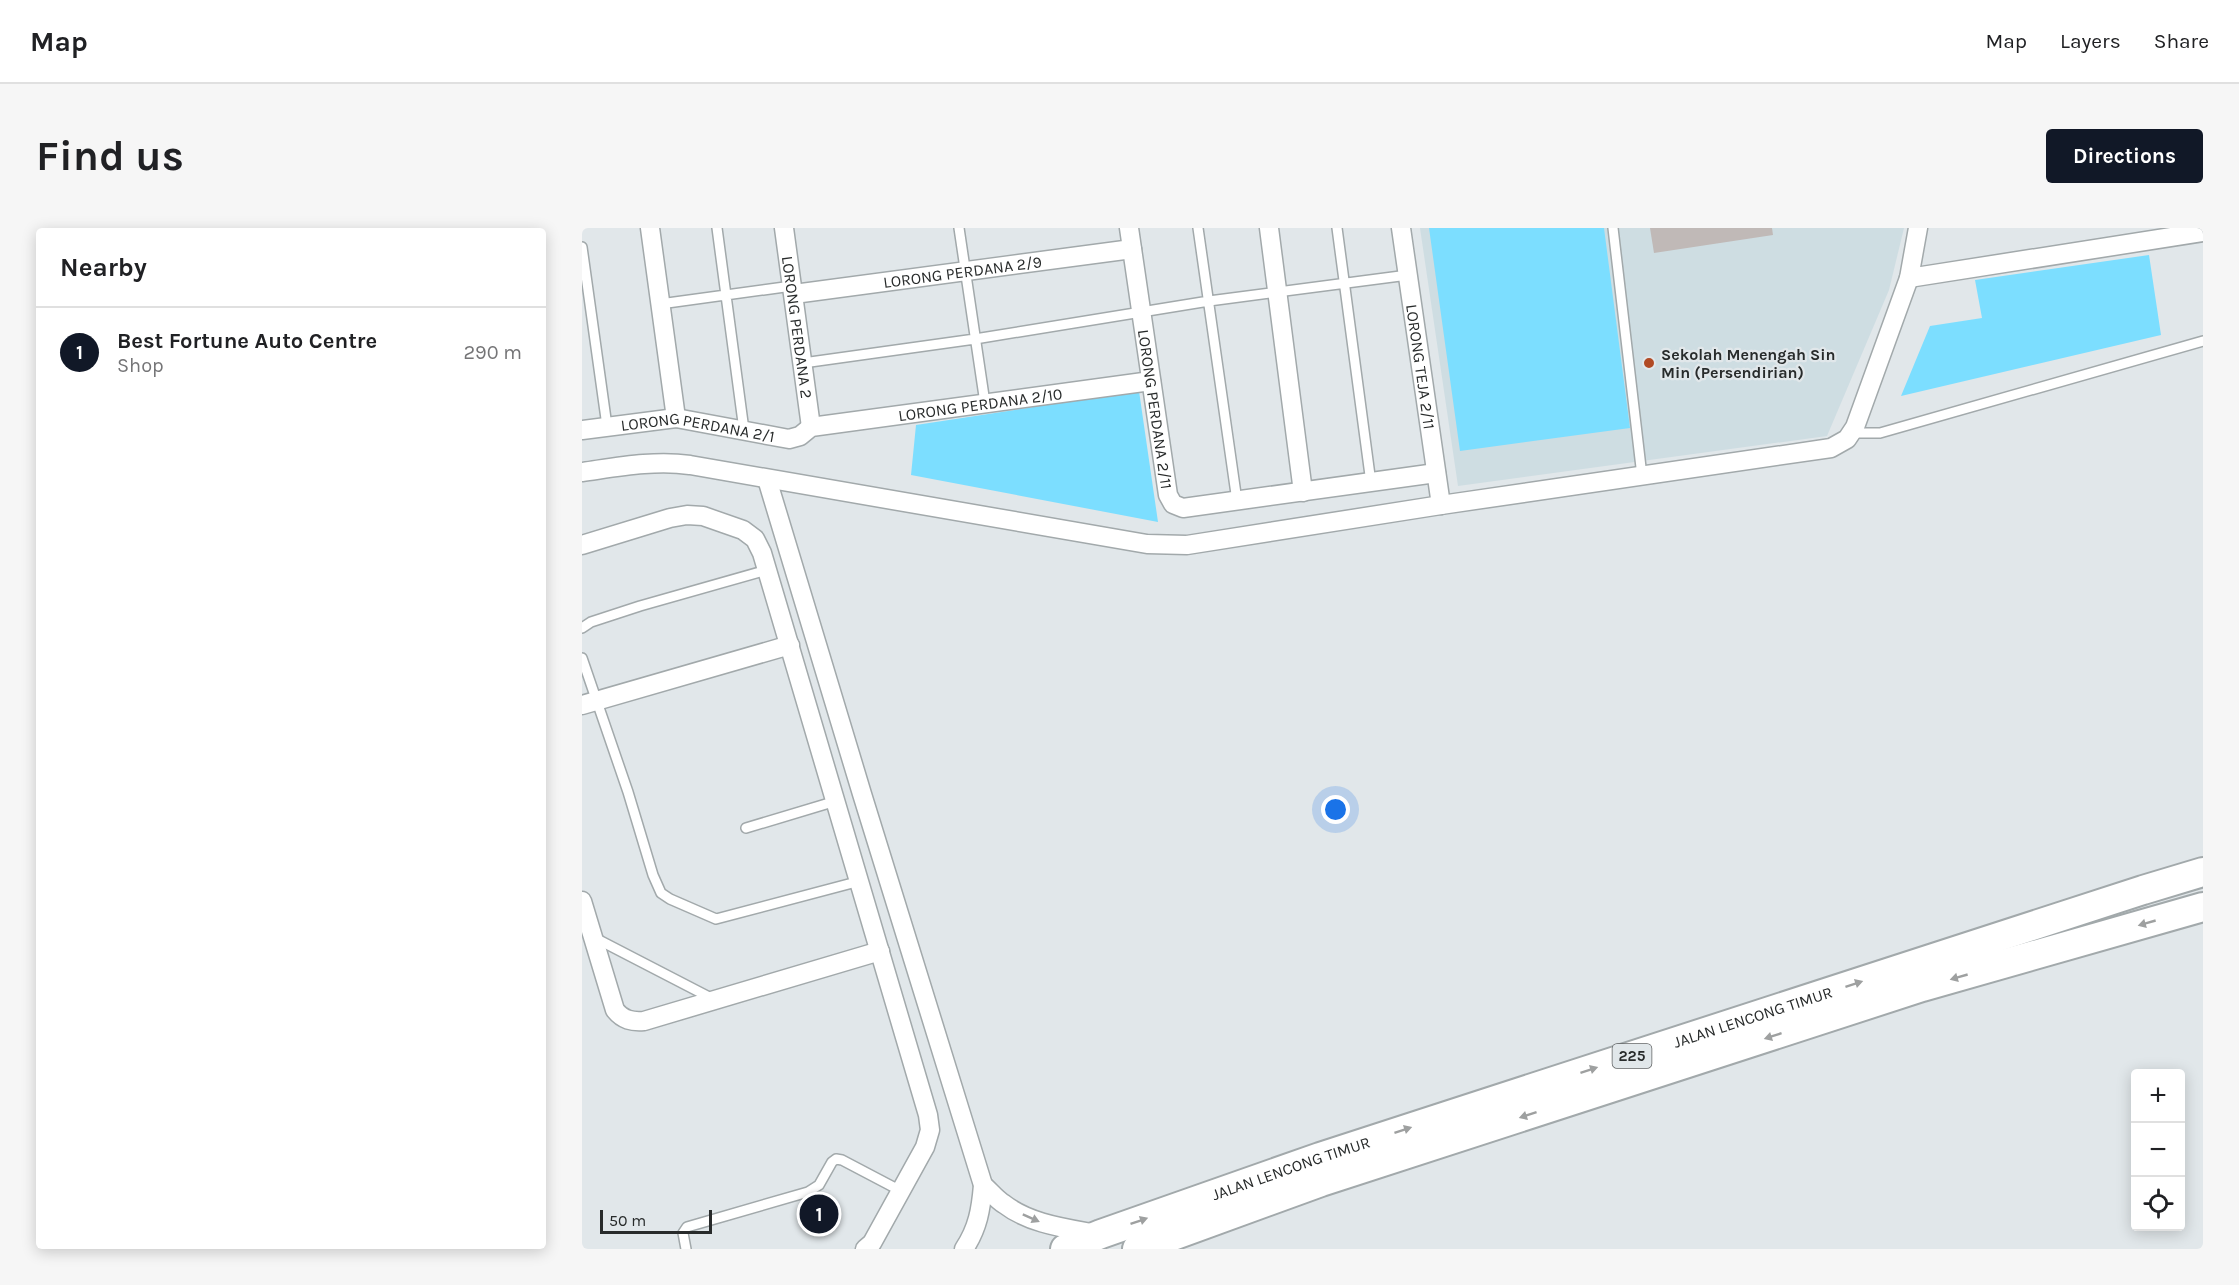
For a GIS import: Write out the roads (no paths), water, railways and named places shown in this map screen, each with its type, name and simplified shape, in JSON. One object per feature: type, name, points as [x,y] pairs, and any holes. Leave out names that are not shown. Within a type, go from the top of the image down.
[{"type":"highway","name":"JALAN LENCONG TIMUR","points":[[1065,1249],[1101,1234],[1331,1154],[2203,872]]},
{"type":"highway","name":"JALAN LENCONG TIMUR","points":[[1137,1249],[1321,1182],[1911,991],[2203,907]]},
{"type":"street","points":[[650,228],[676,418]]},
{"type":"street","name":"LORONG PERDANA 2","points":[[784,228],[811,427]]},
{"type":"street","name":"LORONG PERDANA 2/11","points":[[1129,228],[1168,495],[1173,504],[1183,508],[1436,473]]},
{"type":"street","points":[[1269,228],[1304,492]]},
{"type":"street","name":"LORONG TEJA 2/11","points":[[1401,228],[1441,505]]},
{"type":"street","points":[[582,472],[669,462],[1147,544],[1187,545],[1831,448],[1840,444],[1852,433],[1909,278],[1918,228]]},
{"type":"street","points":[[1909,278],[2171,232],[2203,232]]},
{"type":"street","name":"LORONG PERDANA 2/9","points":[[793,290],[1132,249]]},
{"type":"street","name":"LORONG PERDANA 2/10","points":[[811,427],[1151,381]]},
{"type":"street","name":"LORONG PERDANA 2/1","points":[[582,430],[676,418],[789,440],[800,436],[811,427]]},
{"type":"street","points":[[767,479],[983,1185],[981,1216],[973,1236],[964,1249]]},
{"type":"street","points":[[582,545],[687,515],[703,516],[743,530],[755,539],[762,553],[928,1115],[930,1130],[925,1147],[872,1243],[866,1249]]},
{"type":"street","points":[[589,703],[790,645]]},
{"type":"street","points":[[836,801],[862,794]]},
{"type":"street","points":[[582,901],[615,1010],[626,1020],[644,1022],[880,951]]},
{"type":"street","points":[[983,1185],[1004,1205],[1033,1220],[1057,1227],[1101,1234]]},
{"type":"lane","points":[[717,228],[744,430]]},
{"type":"lane","points":[[958,228],[985,403]]},
{"type":"lane","points":[[1198,228],[1237,501]]},
{"type":"lane","points":[[1337,228],[1371,483]]},
{"type":"lane","points":[[1613,228],[1642,476]]},
{"type":"lane","points":[[582,247],[607,426]]},
{"type":"lane","points":[[803,363],[975,339],[1209,301],[1408,275]]},
{"type":"lane","points":[[660,304],[793,290]]},
{"type":"lane","points":[[1852,433],[1880,433],[2203,341]]},
{"type":"lane","points":[[582,628],[591,622],[640,606],[767,570]]},
{"type":"lane","points":[[582,658],[589,703],[628,792],[652,875],[661,893],[716,919],[860,881]]},
{"type":"lane","points":[[746,828],[836,801]]},
{"type":"lane","points":[[593,936],[715,1000]]},
{"type":"lane","points":[[686,1249],[683,1233],[687,1227],[808,1192],[816,1188],[832,1162],[836,1160],[842,1160],[901,1191]]},
{"type":"place","name":"Sekolah Menengah Sin Min (Persendirian)","points":[[1649,363]]},
{"type":"place","name":"Best Fortune Auto Centre","points":[[819,1214]]}]
